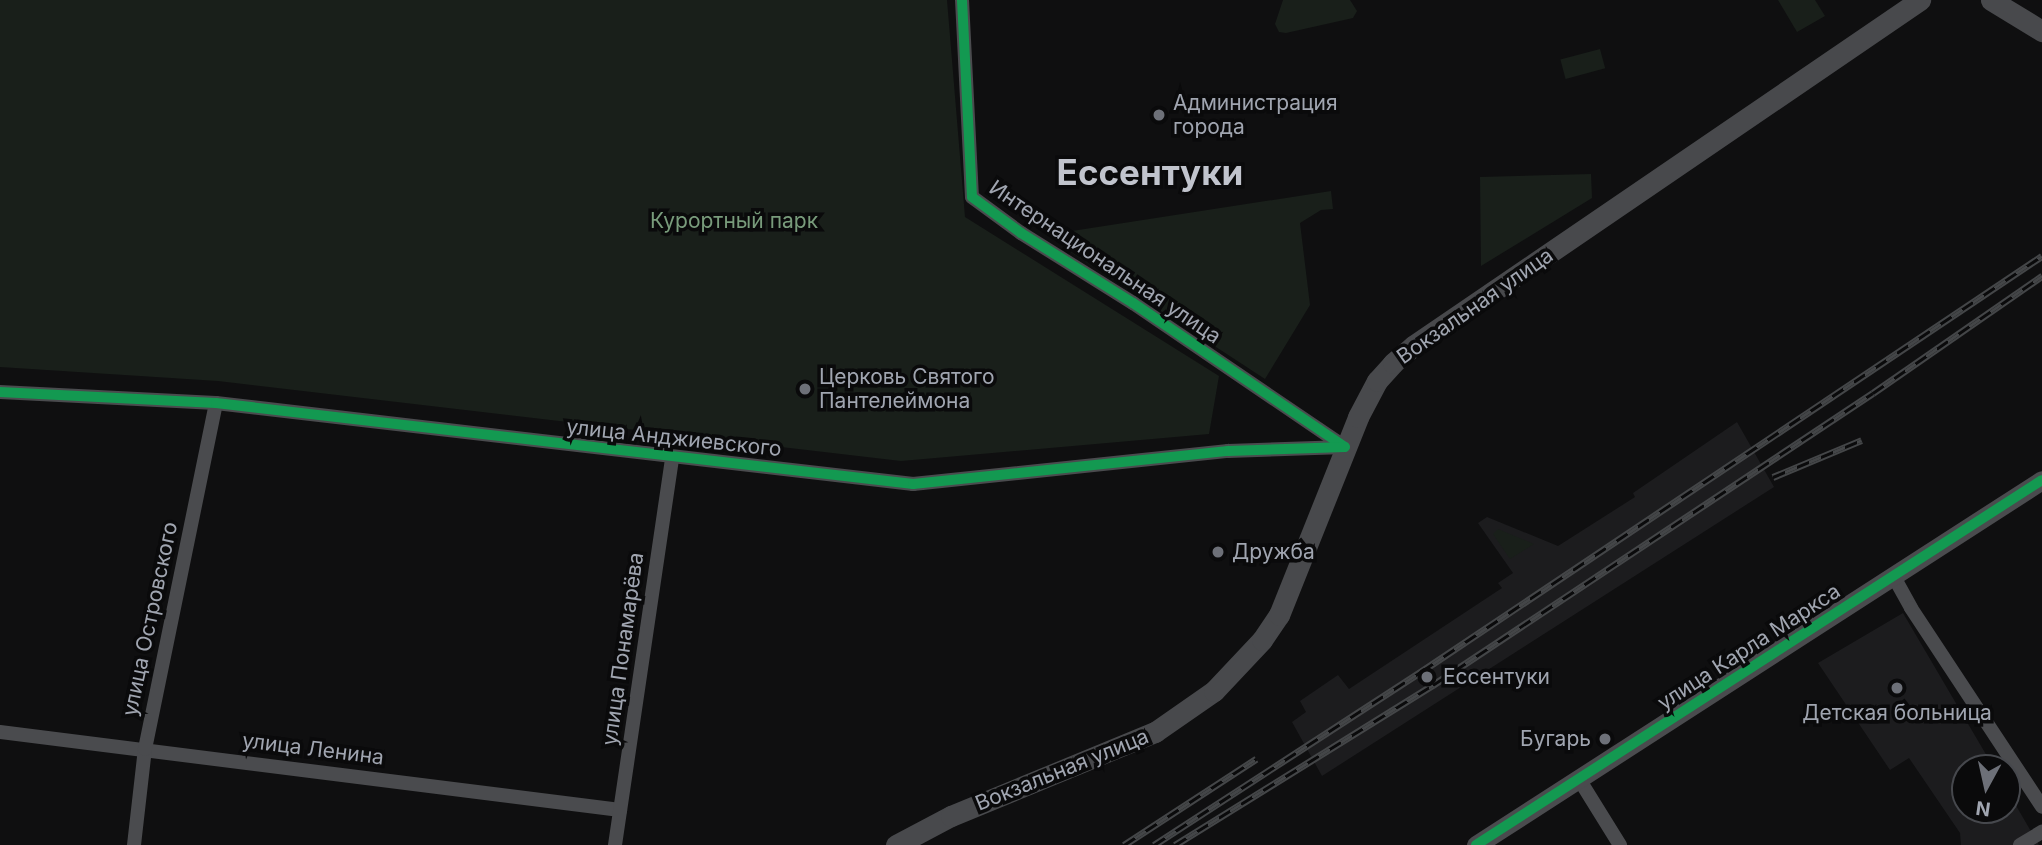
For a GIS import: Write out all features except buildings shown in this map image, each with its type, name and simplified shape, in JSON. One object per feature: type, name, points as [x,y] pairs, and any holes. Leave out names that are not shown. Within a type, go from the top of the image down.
[{"type":"main road","name":"Вокзальная улица","points":[[896,845],[951,816],[1155,732],[1214,691],[1262,640],[1279,615],[1292,590],[1345,447],[1377,381],[1413,346],[1920,0]]},
{"type":"main road","points":[[1991,0],[2042,30]]},
{"type":"main road","points":[[2016,0],[2042,30]]},
{"type":"street","name":"Интернациональная улица","points":[[962,0],[972,197],[1021,233],[1133,303],[1345,447]]},
{"type":"street","name":"улица Анджиевского","points":[[0,392],[216,403],[913,484],[1228,451],[1345,447]]},
{"type":"street","name":"улица Островского","points":[[134,845],[145,749],[216,403]]},
{"type":"street","name":"улица Понамарёва","points":[[615,845],[672,458]]},
{"type":"street","name":"улица Карла Маркса","points":[[1476,845],[2042,480]]},
{"type":"street","points":[[1894,577],[1911,608],[2042,807]]},
{"type":"street","name":"улица Ленина","points":[[0,732],[620,810]]},
{"type":"street","points":[[1580,779],[1620,845]]},
{"type":"street","points":[[2020,845],[2042,832]]},
{"type":"shaded area","points":[[1737,422],[1774,487],[1322,776],[1292,722],[1306,712],[1300,701],[1338,675],[1349,689],[1502,588],[1498,583],[1513,573],[1478,523],[1487,517],[1558,546],[1635,497],[1633,493]]},
{"type":"shaded area","points":[[1903,613],[1986,754],[1951,754],[1951,820],[1909,758],[1890,770],[1818,663]]},
{"type":"shaded area","points":[[2021,814],[2039,845],[1961,845],[1960,833],[1954,824],[2021,824]]},
{"type":"green space","name":"Курортный парк","points":[[0,0],[947,0],[965,217],[1219,376],[1209,434],[901,461],[218,381],[0,367]]},
{"type":"green space","points":[[1283,0],[1350,0],[1357,11],[1353,18],[1286,33],[1279,32],[1275,24]]},
{"type":"green space","points":[[1778,0],[1815,0],[1825,16],[1797,32]]},
{"type":"green space","points":[[1600,49],[1605,68],[1566,79],[1560,60]]},
{"type":"green space","points":[[1591,174],[1592,198],[1481,266],[1480,177]]},
{"type":"green space","points":[[1331,191],[1333,209],[1321,210],[1300,223],[1310,305],[1265,379],[1063,247],[1072,231]]},
{"type":"green space","points":[[1498,529],[1534,544],[1510,559],[1493,534]]},
{"type":"railway","points":[[1154,845],[1422,671],[2042,256]]},
{"type":"railway","points":[[1175,845],[1433,685],[1873,393],[2042,276]]},
{"type":"railway","points":[[1773,477],[1862,440]]},
{"type":"railway","points":[[1124,845],[1256,759]]},
{"type":"cycle path","points":[[962,0],[972,197],[1021,233],[1133,303],[1345,447]]},
{"type":"cycle path","points":[[0,392],[216,403],[913,484],[1228,451],[1345,447]]},
{"type":"cycle path","points":[[1476,845],[2042,480]]},
{"type":"place","name":"Администрация города","points":[[1159,115]]},
{"type":"place","name":"Церковь Святого Пантелеймона","points":[[805,389]]},
{"type":"place","name":"Дружба","points":[[1218,552]]},
{"type":"place","name":"Ессентуки","points":[[1427,677]]},
{"type":"place","name":"Детская больница","points":[[1897,688]]},
{"type":"place","name":"Бугарь","points":[[1605,739]]},
{"type":"district","name":"Ессентуки","points":[[1150,172]]}]
